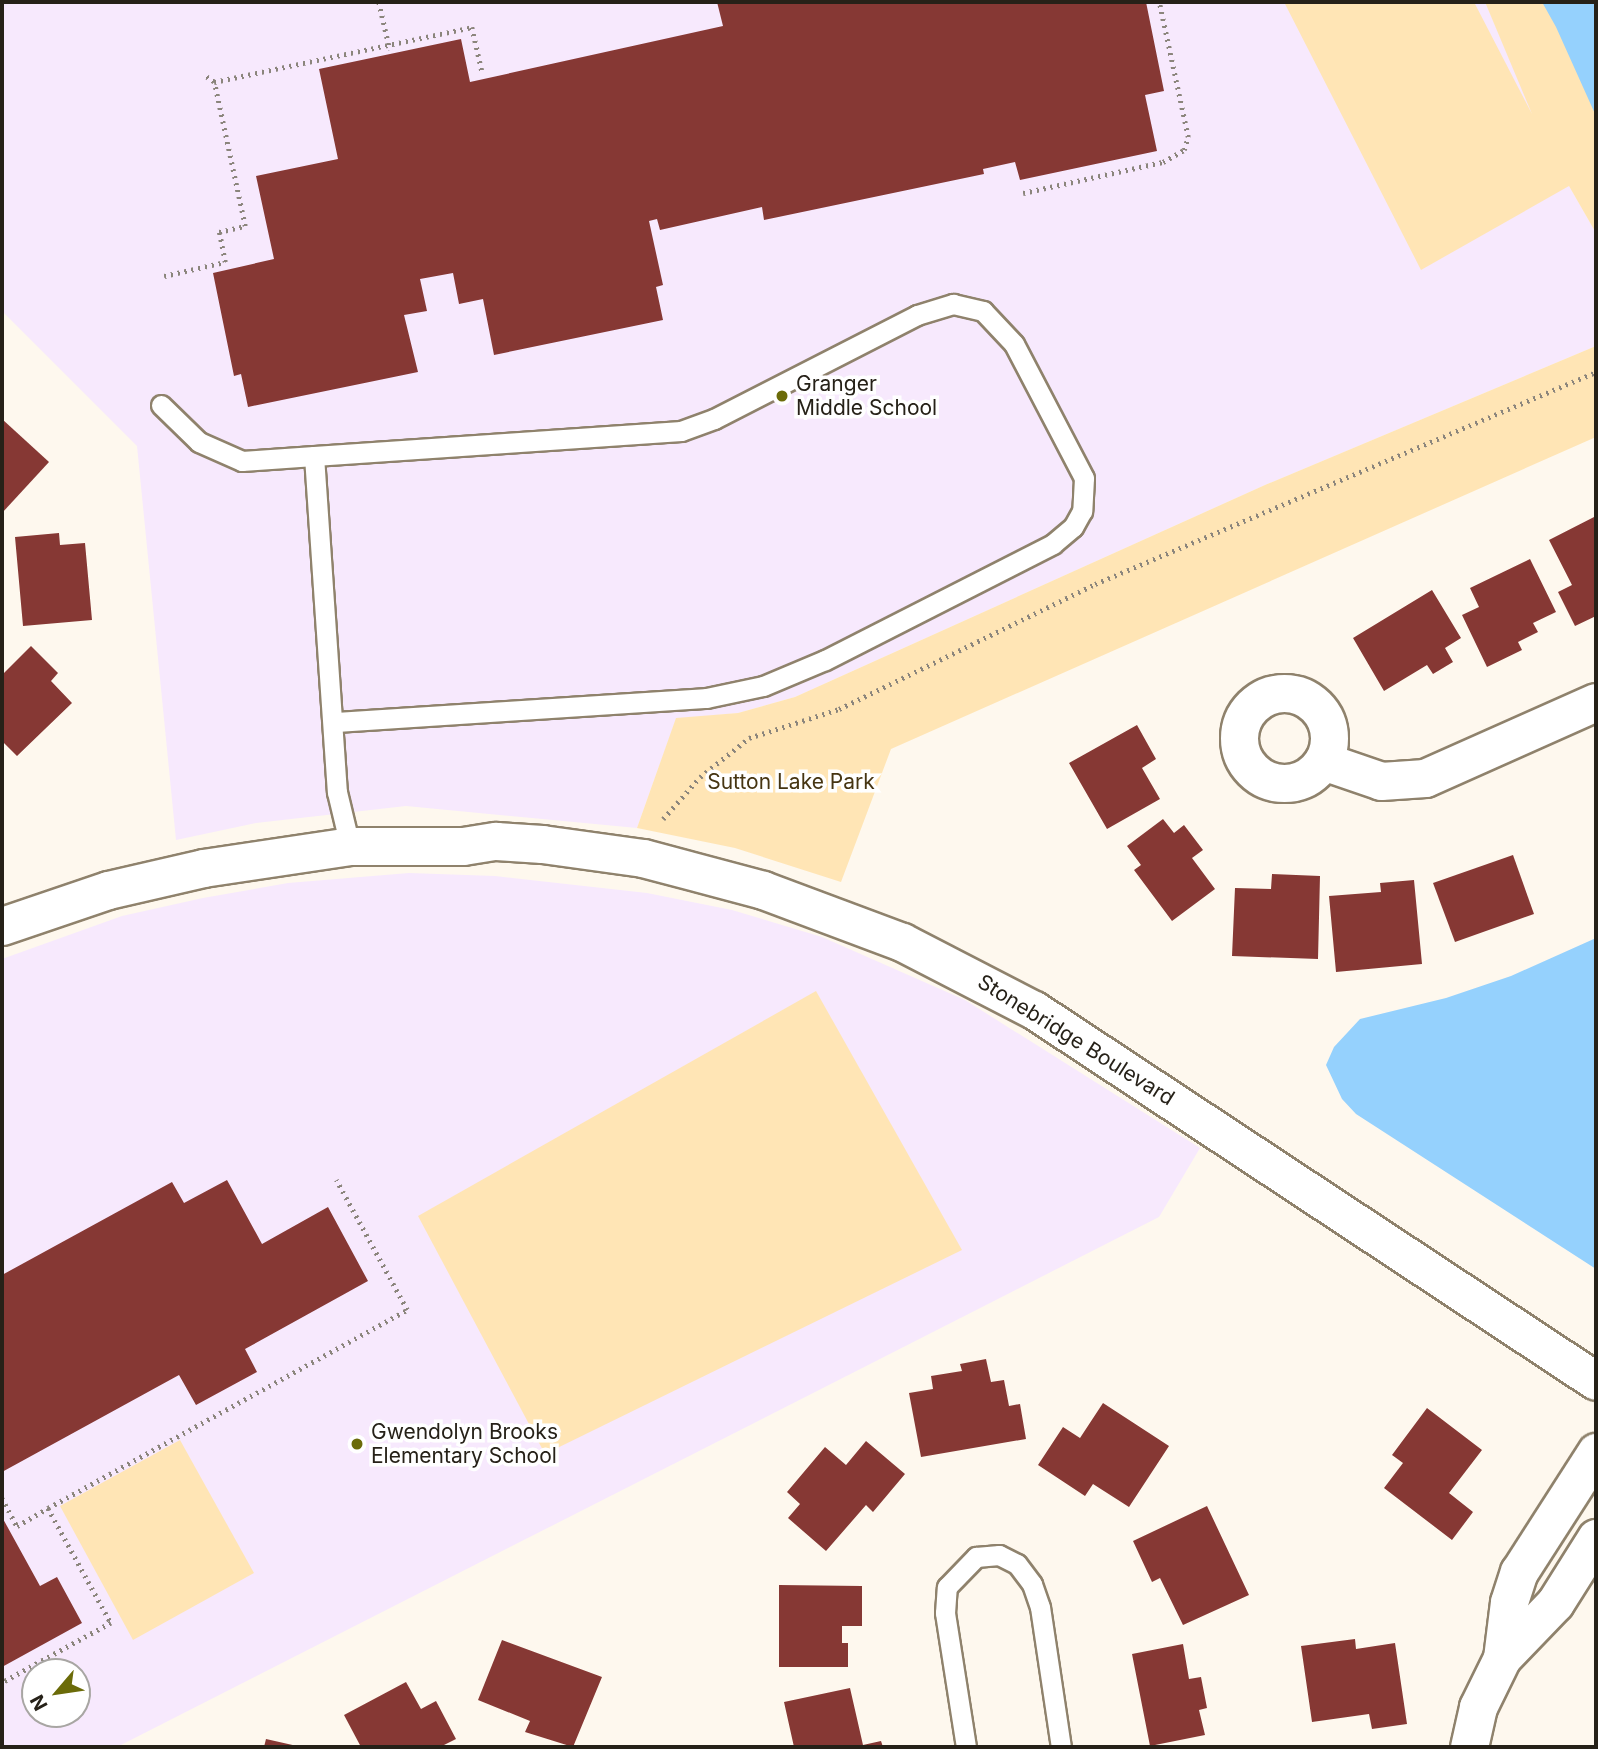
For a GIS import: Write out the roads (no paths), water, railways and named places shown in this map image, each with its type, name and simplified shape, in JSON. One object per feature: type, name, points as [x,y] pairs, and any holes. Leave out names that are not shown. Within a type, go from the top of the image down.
[{"type":"street","points":[[1323,761],[1381,780],[1424,778],[1596,702]]},
{"type":"street","name":"Stonebridge Boulevard","points":[[2,926],[108,890],[203,867],[350,846],[463,846],[496,841],[643,858],[763,890],[902,942],[1034,1010],[1596,1381]]},
{"type":"street","points":[[1502,1658],[1509,1602],[1520,1573],[1596,1452]]},
{"type":"street","points":[[1469,1747],[1478,1707],[1502,1658],[1555,1603],[1596,1538]]},
{"type":"lane","points":[[161,405],[199,442],[242,461],[681,431],[713,419],[917,315],[953,304],[983,312],[1014,344],[1084,478],[1082,511],[1073,527],[1053,544],[825,660],[763,686],[706,698],[334,722]]},
{"type":"lane","points":[[314,456],[337,792],[350,846]]},
{"type":"lane","points":[[966,1747],[945,1614],[947,1587],[976,1557],[999,1555],[1017,1564],[1032,1584],[1040,1607],[1061,1747]]},
{"type":"water","points":[[1542,2],[1596,2],[1596,116],[1556,27]]},
{"type":"water","points":[[1596,938],[1596,1269],[1356,1114],[1342,1099],[1326,1065],[1334,1047],[1360,1019],[1446,998],[1511,976]]},
{"type":"place","name":"Granger Middle School","points":[[782,396]]},
{"type":"place","name":"Gwendolyn Brooks Elementary School","points":[[357,1444]]},
{"type":"park label","name":"Sutton Lake Park","points":[[791,782]]}]
